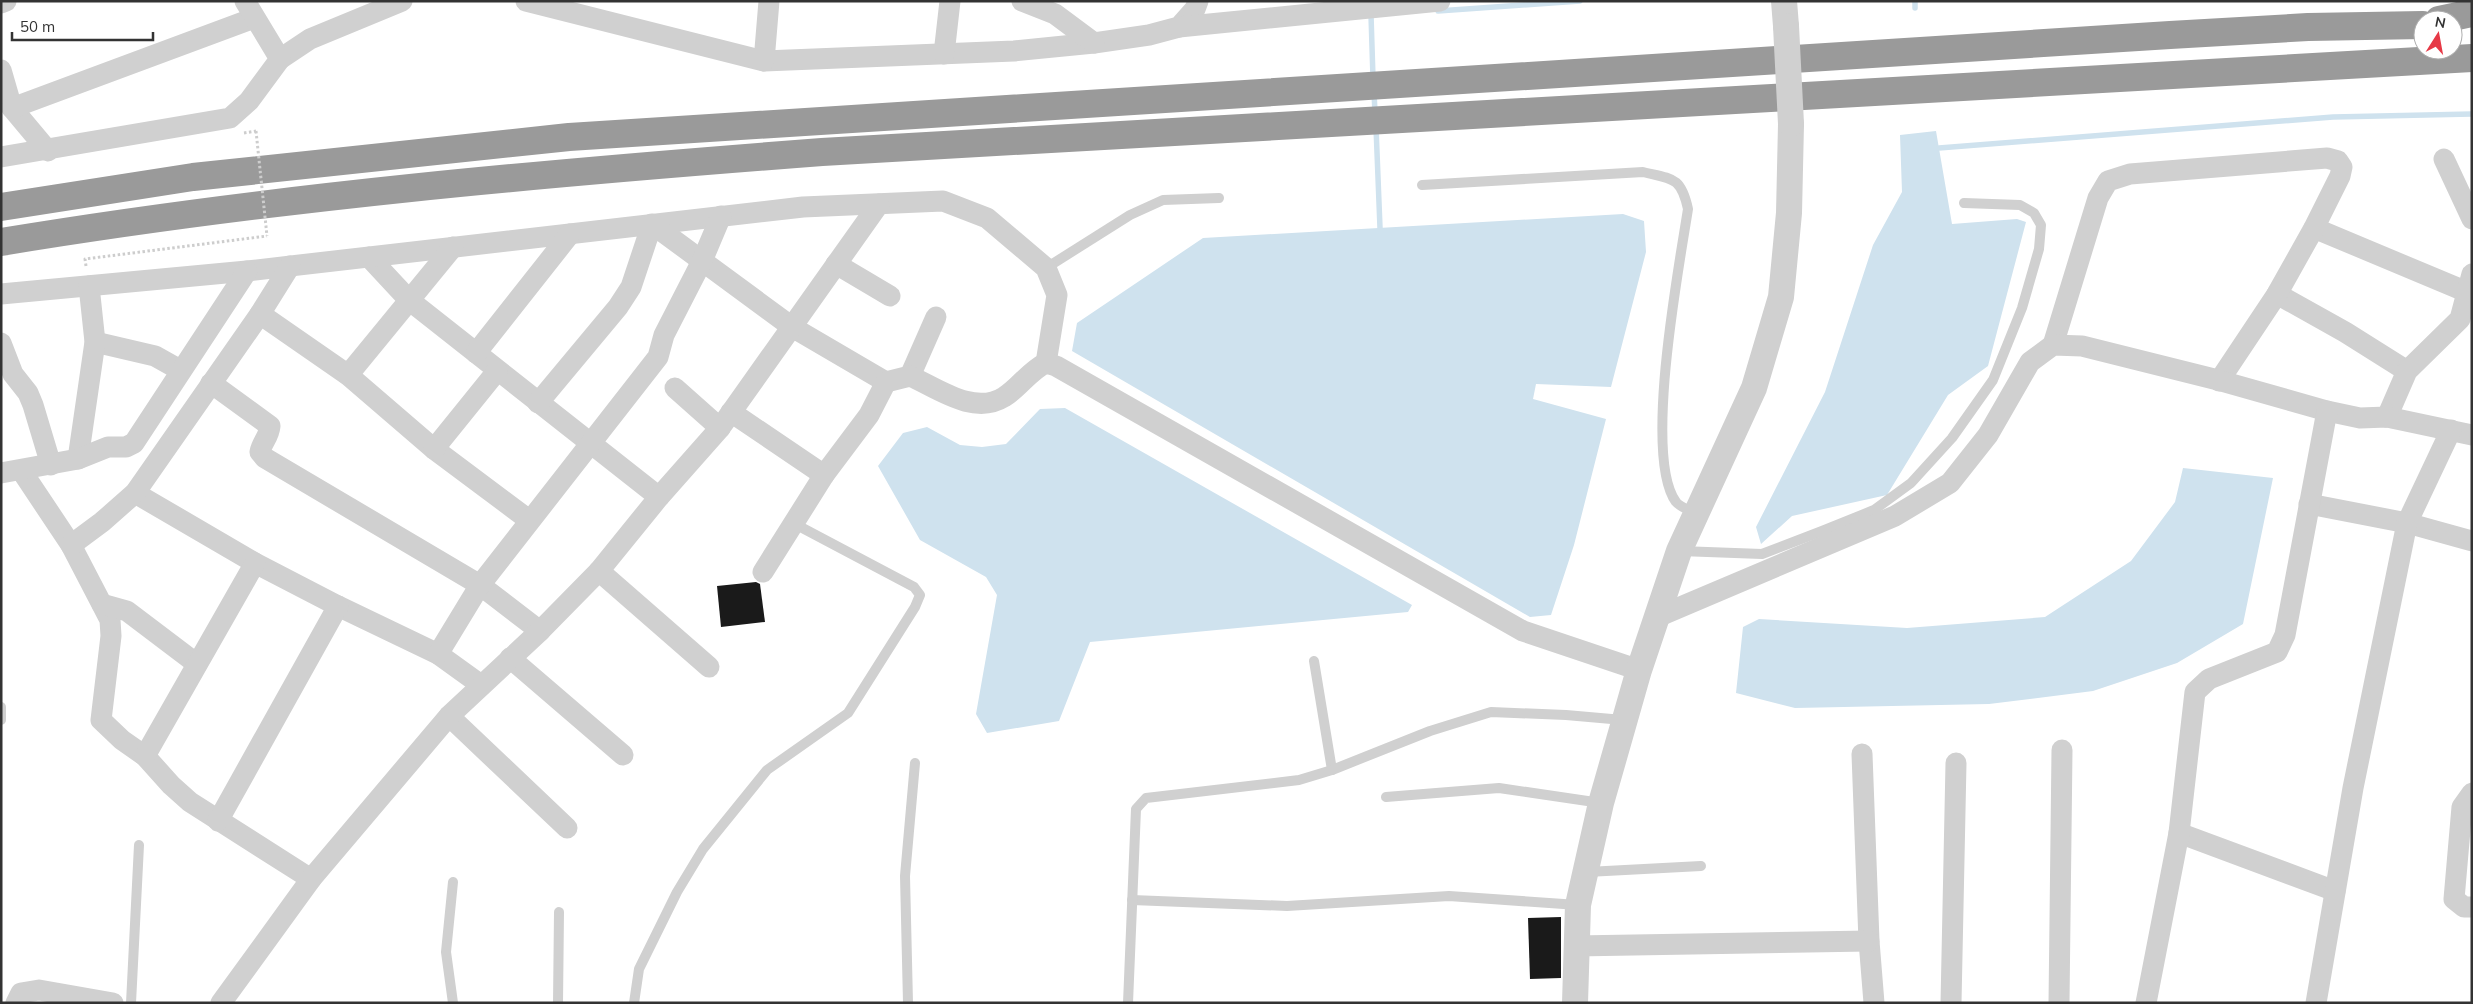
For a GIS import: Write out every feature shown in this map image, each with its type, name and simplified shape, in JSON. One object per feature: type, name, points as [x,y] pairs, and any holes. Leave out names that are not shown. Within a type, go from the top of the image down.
[{"type":"highway","points":[[1,207],[203,176],[569,137],[2170,35],[2308,27],[2413,25]]},
{"type":"highway","points":[[1,242],[307,198],[590,169],[822,152],[2472,58]]},
{"type":"street","points":[[1,3],[6,1]]},
{"type":"street","points":[[1,157],[48,151],[230,118],[249,101],[280,59],[310,39],[402,1]]},
{"type":"street","points":[[526,1],[764,61],[1014,51],[1094,43],[1148,35],[1178,27],[1440,1]]},
{"type":"street","points":[[764,61],[770,1]]},
{"type":"street","points":[[944,54],[950,1]]},
{"type":"street","points":[[1022,1],[1055,14],[1094,43]]},
{"type":"street","points":[[1178,27],[1195,9],[1198,1]]},
{"type":"street","points":[[12,108],[249,10],[280,59]]},
{"type":"street","points":[[1575,1003],[1575,946],[1578,905],[1600,804],[1624,720],[1680,551],[1754,388],[1781,297],[1789,213],[1791,124],[1785,13]]},
{"type":"street","points":[[1,70],[12,108],[48,151]]},
{"type":"street","points":[[1657,616],[1895,516],[1950,484],[1988,435],[2030,362],[2053,345],[2098,198],[2108,181],[2140,174],[2327,158],[2338,161],[2342,167],[2340,176],[2314,228],[2278,294],[2219,381]]},
{"type":"street","points":[[2444,160],[2472,219]]},
{"type":"street","points":[[1,294],[290,266],[803,207],[943,201],[987,218],[1046,268],[1057,295],[1046,363]]},
{"type":"street","points":[[221,1003],[311,879],[450,716],[540,631],[599,571],[659,497],[726,420],[879,204]]},
{"type":"street","points":[[438,654],[480,585],[658,357],[664,335],[702,260],[721,216]]},
{"type":"street","points":[[652,224],[792,327],[886,382],[910,376],[956,398],[977,404],[1003,398],[1036,368],[1046,363],[1056,366],[1523,631],[1639,670]]},
{"type":"street","points":[[538,403],[618,307],[631,287],[652,224]]},
{"type":"street","points":[[2314,228],[2469,283],[2466,322],[2407,371],[2386,417]]},
{"type":"street","points":[[476,353],[570,234]]},
{"type":"street","points":[[348,374],[453,247]]},
{"type":"street","points":[[369,257],[410,300],[589,444],[659,497]]},
{"type":"street","points":[[836,264],[890,296]]},
{"type":"street","points":[[71,545],[102,522],[135,493],[260,314],[290,266]]},
{"type":"street","points":[[247,270],[134,443],[126,446],[108,447],[78,459],[11,472],[71,545],[110,620],[112,636],[101,720],[122,740],[145,756],[171,785],[218,821],[311,879]]},
{"type":"street","points":[[78,459],[94,342],[89,286]]},
{"type":"street","points":[[2278,294],[2345,332],[2407,371]]},
{"type":"street","points":[[260,314],[348,374],[434,449],[529,520]]},
{"type":"street","points":[[910,376],[936,317]]},
{"type":"street","points":[[94,342],[155,356],[180,370]]},
{"type":"street","points":[[1,343],[13,374],[28,393],[33,405],[51,465]]},
{"type":"street","points":[[2053,345],[2082,346],[2326,411],[2360,418],[2386,417],[2472,435]]},
{"type":"street","points":[[434,449],[497,371]]},
{"type":"street","points":[[763,572],[824,474],[870,415],[886,382]]},
{"type":"street","points":[[211,383],[270,426],[269,434],[261,445],[260,452],[265,458],[480,585],[540,631]]},
{"type":"street","points":[[675,388],[726,420],[824,474]]},
{"type":"street","points":[[2146,1003],[2179,833],[2195,692],[2210,678],[2277,652],[2285,635],[2326,411]]},
{"type":"street","points":[[2316,1003],[2353,788],[2407,523],[2451,430]]},
{"type":"street","points":[[135,493],[255,563],[338,606],[438,654],[481,685]]},
{"type":"street","points":[[2309,504],[2407,523],[2472,541]]},
{"type":"street","points":[[145,756],[255,563]]},
{"type":"street","points":[[599,571],[709,667]]},
{"type":"street","points":[[102,604],[127,611],[198,664]]},
{"type":"street","points":[[218,821],[338,606]]},
{"type":"street","points":[[510,658],[623,755]]},
{"type":"street","points":[[450,716],[567,828]]},
{"type":"street","points":[[2059,1003],[2062,750]]},
{"type":"street","points":[[1862,754],[1869,941],[1874,1003]]},
{"type":"street","points":[[1951,1003],[1956,763]]},
{"type":"street","points":[[2469,802],[2454,899],[2464,907],[2472,908]]},
{"type":"street","points":[[2179,833],[2335,891]]},
{"type":"street","points":[[1575,946],[1869,941]]},
{"type":"street","points":[[16,1003],[21,993],[39,990],[113,1003]]},
{"type":"lane","points":[[1422,185],[1643,172],[1675,180],[1684,193],[1688,209],[1664,386],[1662,448],[1669,486],[1677,503],[1697,514]]},
{"type":"lane","points":[[1046,268],[1130,215],[1163,200],[1219,198]]},
{"type":"lane","points":[[1680,551],[1762,554],[1874,510],[1911,483],[1952,438],[1993,380],[2022,308],[2039,249],[2041,225],[2034,213],[2020,205],[1964,203]]},
{"type":"lane","points":[[634,1003],[639,969],[677,892],[703,849],[767,770],[848,713],[915,607],[920,595],[914,587],[793,523]]},
{"type":"lane","points":[[1314,660],[1332,770]]},
{"type":"lane","points":[[1,707],[1,720]]},
{"type":"lane","points":[[1128,1003],[1136,809],[1146,798],[1299,780],[1332,770],[1430,731],[1491,712],[1566,715],[1624,720]]},
{"type":"lane","points":[[908,1003],[905,876],[915,764]]},
{"type":"lane","points":[[1386,797],[1499,788],[1600,804]]},
{"type":"lane","points":[[131,1003],[139,845]]},
{"type":"lane","points":[[1586,872],[1701,866]]},
{"type":"lane","points":[[453,882],[446,952],[453,1003]]},
{"type":"lane","points":[[1132,900],[1287,906],[1449,896],[1578,905]]},
{"type":"lane","points":[[558,1003],[559,912]]},
{"type":"path","points":[[91,258],[267,236],[256,131]]},
{"type":"water","points":[[1936,131],[1952,224],[2017,219],[2026,222],[1988,366],[1948,395],[1887,495],[1792,516],[1761,544],[1756,527],[1825,392],[1873,245],[1902,192],[1900,135]]},
{"type":"water","points":[[1623,214],[1644,221],[1646,252],[1611,387],[1536,384],[1533,399],[1606,419],[1574,545],[1551,615],[1530,617],[1072,351],[1077,323],[1203,238]]},
{"type":"water","points":[[1065,408],[1412,605],[1408,612],[1090,642],[1059,721],[987,733],[976,714],[997,595],[986,577],[920,540],[878,466],[903,433],[927,427],[960,445],[982,447],[1006,444],[1040,409]]},
{"type":"water","points":[[2183,468],[2273,478],[2243,624],[2177,663],[2093,691],[1989,704],[1795,708],[1736,693],[1743,627],[1759,619],[1907,628],[2045,617],[2131,561],[2175,502]]},
{"type":"building","points":[[756,582],[760,584],[765,622],[721,627],[717,586]]},
{"type":"building","points":[[1561,917],[1561,978],[1530,979],[1528,918]]},
{"type":"waterway","points":[[1438,11],[1580,1]]},
{"type":"waterway","points":[[1915,1],[1915,8]]},
{"type":"waterway","points":[[1373,78],[1371,15],[1374,15]]},
{"type":"waterway","points":[[1374,92],[1375,113]]},
{"type":"waterway","points":[[1939,148],[2333,117],[2472,114]]},
{"type":"waterway","points":[[1376,127],[1380,228]]}]
